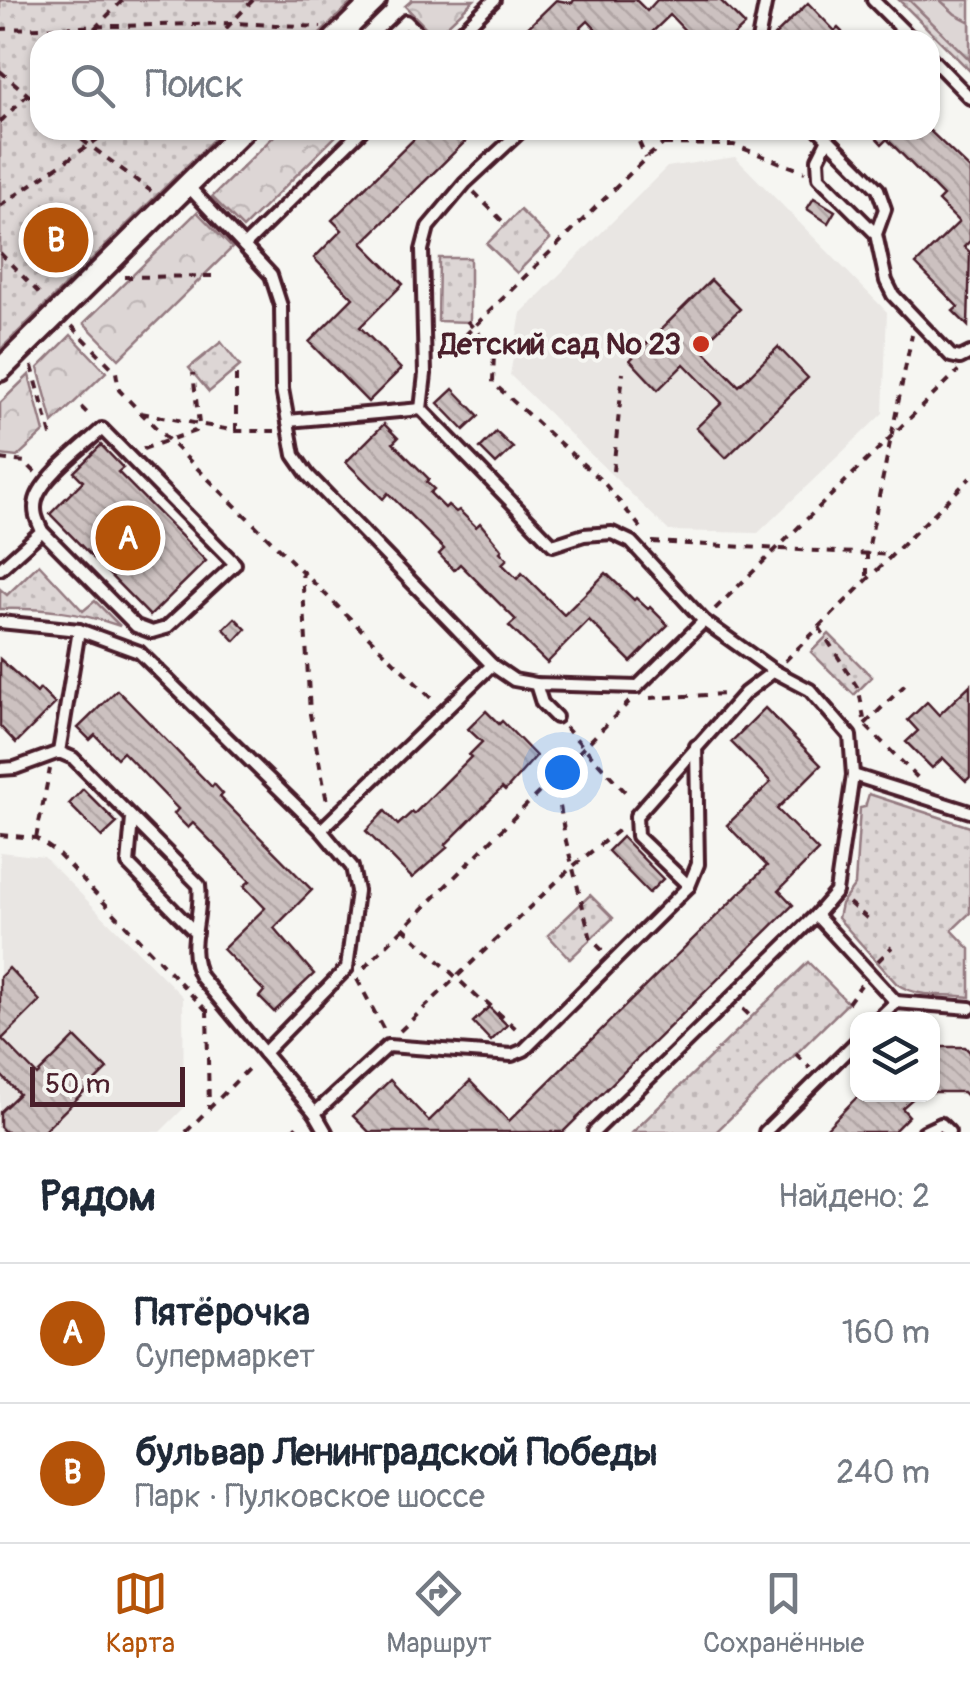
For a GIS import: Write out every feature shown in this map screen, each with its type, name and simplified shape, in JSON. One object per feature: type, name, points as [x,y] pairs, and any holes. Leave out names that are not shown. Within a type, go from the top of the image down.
[{"type":"street","points":[[345,30],[375,0]]},
{"type":"street","points":[[0,370],[233,140]]},
{"type":"lane","points":[[463,30],[494,0]]},
{"type":"lane","points":[[760,30],[766,0]]},
{"type":"lane","points":[[874,0],[903,30]]},
{"type":"lane","points":[[397,30],[406,21],[415,30]]},
{"type":"lane","points":[[940,67],[970,98]]},
{"type":"lane","points":[[244,246],[352,140]]},
{"type":"lane","points":[[421,409],[425,374],[422,250],[428,227],[465,183],[511,140]]},
{"type":"lane","points":[[827,140],[818,158],[819,177],[876,234],[893,296],[951,356],[965,356]]},
{"type":"lane","points":[[829,140],[878,188],[885,209],[876,234]]},
{"type":"lane","points":[[180,192],[271,274],[282,306],[282,389],[294,454],[308,475],[492,665],[514,680],[536,684],[637,687],[704,620]]},
{"type":"lane","points":[[289,426],[421,409]]},
{"type":"lane","points":[[421,409],[553,545],[584,535],[612,534],[630,542],[704,620],[774,671],[810,690],[850,736],[853,775],[836,892],[594,1132]]},
{"type":"lane","points":[[102,429],[235,564],[166,628],[152,632],[136,626],[42,531],[34,514],[36,497],[102,429]]},
{"type":"lane","points":[[0,569],[42,531]]},
{"type":"lane","points":[[0,622],[79,630],[138,652],[321,830],[352,867],[357,891],[347,968],[264,1053]]},
{"type":"lane","points":[[56,754],[79,630]]},
{"type":"lane","points":[[321,830],[492,665]]},
{"type":"lane","points":[[689,886],[637,836],[638,812],[745,693],[774,671]]},
{"type":"lane","points":[[536,684],[542,704],[556,717]]},
{"type":"lane","points":[[315,1114],[388,1046],[512,1055],[532,1044],[689,886],[698,864],[696,746]]},
{"type":"lane","points":[[0,769],[56,754],[73,758],[198,885],[202,906],[192,944],[193,962],[326,1132]]},
{"type":"lane","points":[[853,775],[970,812]]},
{"type":"lane","points":[[132,819],[128,864],[196,933]]},
{"type":"lane","points":[[816,915],[896,1002],[970,1008]]},
{"type":"lane","points":[[886,1012],[896,1002]]},
{"type":"lane","points":[[764,1132],[850,1048]]},
{"type":"lane","points":[[924,1132],[941,1124],[948,1132]]},
{"type":"path","points":[[95,28],[123,0]]},
{"type":"path","points":[[225,30],[253,0]]},
{"type":"path","points":[[0,30],[232,23],[329,30]]},
{"type":"path","points":[[0,71],[28,94],[0,122]]},
{"type":"path","points":[[80,140],[149,190],[180,192]]},
{"type":"path","points":[[0,206],[97,140]]},
{"type":"path","points":[[425,374],[669,140]]},
{"type":"path","points":[[639,142],[646,158]]},
{"type":"path","points":[[664,144],[734,146],[819,177]]},
{"type":"path","points":[[465,183],[506,225]]},
{"type":"path","points":[[0,253],[43,298]]},
{"type":"path","points":[[536,254],[542,260]]},
{"type":"path","points":[[122,277],[214,276]]},
{"type":"path","points":[[467,322],[494,350],[493,383],[604,484],[640,527]]},
{"type":"path","points":[[866,579],[910,339],[918,322]]},
{"type":"path","points":[[72,326],[116,372],[119,390],[140,412],[438,705]]},
{"type":"path","points":[[704,620],[962,368],[965,356]]},
{"type":"path","points":[[32,366],[51,436]]},
{"type":"path","points":[[236,370],[236,431]]},
{"type":"path","points":[[127,454],[195,431],[199,424],[193,373]]},
{"type":"path","points":[[613,471],[622,373]]},
{"type":"path","points":[[140,412],[236,431],[289,426]]},
{"type":"path","points":[[0,458],[25,462]]},
{"type":"path","points":[[774,671],[970,478]]},
{"type":"path","points":[[630,542],[892,555]]},
{"type":"path","points":[[302,569],[310,714],[326,808]]},
{"type":"path","points":[[819,627],[859,690],[864,741]]},
{"type":"path","points":[[864,725],[907,683]]},
{"type":"path","points":[[388,1046],[356,976],[583,746],[633,698],[745,693]]},
{"type":"path","points":[[388,1046],[572,867],[638,812],[556,717]]},
{"type":"path","points":[[864,725],[925,785]]},
{"type":"path","points":[[36,838],[56,754]]},
{"type":"path","points":[[896,776],[907,767]]},
{"type":"path","points":[[555,775],[572,867],[591,938],[614,962]]},
{"type":"path","points":[[0,835],[36,838],[56,852],[206,1010],[208,1109]]},
{"type":"path","points":[[836,892],[868,919]]},
{"type":"path","points":[[403,928],[532,1044]]},
{"type":"path","points":[[206,1010],[218,998]]},
{"type":"path","points":[[186,1132],[254,1062]]},
{"type":"shaded area","name":"Детский сад № 23","points":[[735,157],[887,312],[883,413],[758,533],[669,531],[510,375],[521,313],[667,167]]},
{"type":"shaded area","points":[[0,852],[44,857],[183,997],[184,1108],[160,1132],[0,1132]]},
{"type":"green space","points":[[0,0],[354,0],[324,30],[30,30],[30,140],[213,140],[0,350]]},
{"type":"green space","points":[[412,0],[474,0],[442,30],[428,30],[405,6]]},
{"type":"green space","points":[[899,0],[970,0],[970,71],[940,41],[940,30],[929,30]]},
{"type":"green space","points":[[909,0],[940,0],[970,22],[970,60],[940,30]]},
{"type":"green space","points":[[270,140],[332,140],[243,228],[212,197]]},
{"type":"green space","points":[[520,210],[550,239],[517,273],[487,244]]},
{"type":"green space","points":[[197,212],[232,248],[119,359],[84,323]]},
{"type":"green space","points":[[439,258],[470,258],[470,322],[438,321]]},
{"type":"green space","points":[[71,335],[106,372],[53,423],[38,368]]},
{"type":"green space","points":[[221,342],[240,366],[209,392],[189,368]]},
{"type":"green space","points":[[29,375],[44,432],[17,457],[0,455],[0,403]]},
{"type":"green space","points":[[39,564],[83,611],[95,601],[120,626],[61,612],[0,609],[0,589],[7,595]]},
{"type":"green space","points":[[829,634],[872,677],[854,695],[811,652]]},
{"type":"green space","points":[[869,794],[970,827],[970,913],[952,930],[970,949],[970,997],[905,989],[838,918],[841,904],[855,885],[860,808],[865,807]]},
{"type":"green space","points":[[590,895],[613,918],[570,959],[548,935]]},
{"type":"green space","points":[[808,962],[848,1003],[716,1132],[633,1132]]},
{"type":"building","points":[[556,0],[636,0],[647,11],[657,0],[720,0],[745,25],[740,30],[684,30],[670,15],[654,30],[597,30],[588,21],[579,30],[525,30]]},
{"type":"building","points":[[808,3],[834,30],[780,30]]},
{"type":"building","points":[[413,140],[467,140],[362,243],[403,284],[360,327],[401,369],[368,402],[309,342],[353,298],[314,258],[342,230],[332,220]]},
{"type":"building","points":[[888,140],[940,140],[970,169],[970,241],[964,247],[970,252],[968,326],[953,311],[958,307],[916,264],[959,222],[938,201],[943,196]]},
{"type":"building","points":[[814,198],[835,211],[828,223],[807,209]]},
{"type":"building","points":[[711,280],[740,309],[700,347],[739,386],[778,347],[808,378],[726,458],[696,428],[722,403],[684,364],[658,390],[630,360]]},
{"type":"building","points":[[453,389],[479,416],[464,430],[438,403]]},
{"type":"building","points":[[384,424],[398,438],[393,443],[429,479],[426,482],[434,489],[430,493],[445,508],[448,505],[456,512],[459,510],[476,527],[480,523],[507,559],[502,564],[517,579],[522,573],[564,615],[606,573],[668,625],[631,662],[589,620],[547,663],[509,626],[516,620],[460,564],[454,570],[439,554],[444,549],[388,493],[383,499],[346,462]]},
{"type":"building","points":[[496,432],[513,448],[496,464],[480,448]]},
{"type":"building","points":[[101,445],[123,468],[118,472],[206,561],[150,616],[50,514],[83,481],[74,472]]},
{"type":"building","points":[[235,618],[246,629],[235,641],[224,629]]},
{"type":"building","points":[[0,659],[55,704],[16,743],[0,726]]},
{"type":"building","points":[[970,685],[970,777],[966,781],[943,758],[932,768],[906,742],[918,731],[908,720],[927,702],[939,715]]},
{"type":"building","points":[[117,690],[212,787],[214,784],[223,794],[220,797],[312,890],[274,928],[314,974],[274,1012],[259,997],[264,991],[223,949],[265,908],[244,886],[250,881],[193,823],[188,828],[174,814],[178,809],[123,752],[117,758],[95,735],[90,740],[78,728]]},
{"type":"building","points":[[765,708],[821,765],[777,809],[818,851],[779,890],[793,905],[563,1132],[369,1132],[353,1116],[390,1080],[429,1121],[470,1081],[509,1121],[767,866],[727,825],[771,782],[731,742]]},
{"type":"building","points":[[486,711],[499,724],[502,721],[536,756],[505,791],[502,788],[445,845],[448,847],[412,878],[366,831],[385,811],[398,825],[414,814],[471,757],[482,742],[468,729]]},
{"type":"building","points":[[83,789],[117,823],[102,837],[69,804]]},
{"type":"building","points":[[622,837],[663,879],[649,893],[608,851]]},
{"type":"building","points":[[9,968],[40,1001],[2,1039],[37,1075],[75,1037],[107,1069],[43,1132],[5,1132],[0,1127],[0,1112],[19,1094],[0,1074],[0,977]]},
{"type":"building","points":[[489,1007],[507,1025],[491,1041],[473,1022]]},
{"type":"building","points":[[940,1047],[965,1047],[970,1052],[970,1099],[963,1092],[940,1092]]},
{"type":"building","points":[[852,1102],[909,1102],[902,1108],[909,1116],[893,1132],[823,1132]]},
{"type":"place","name":"бульвар Ленинградской Победы","points":[[56,240]]},
{"type":"place","name":"Детский сад № 23","points":[[701,344]]},
{"type":"place","name":"Пятёрочка","points":[[128,538]]}]
